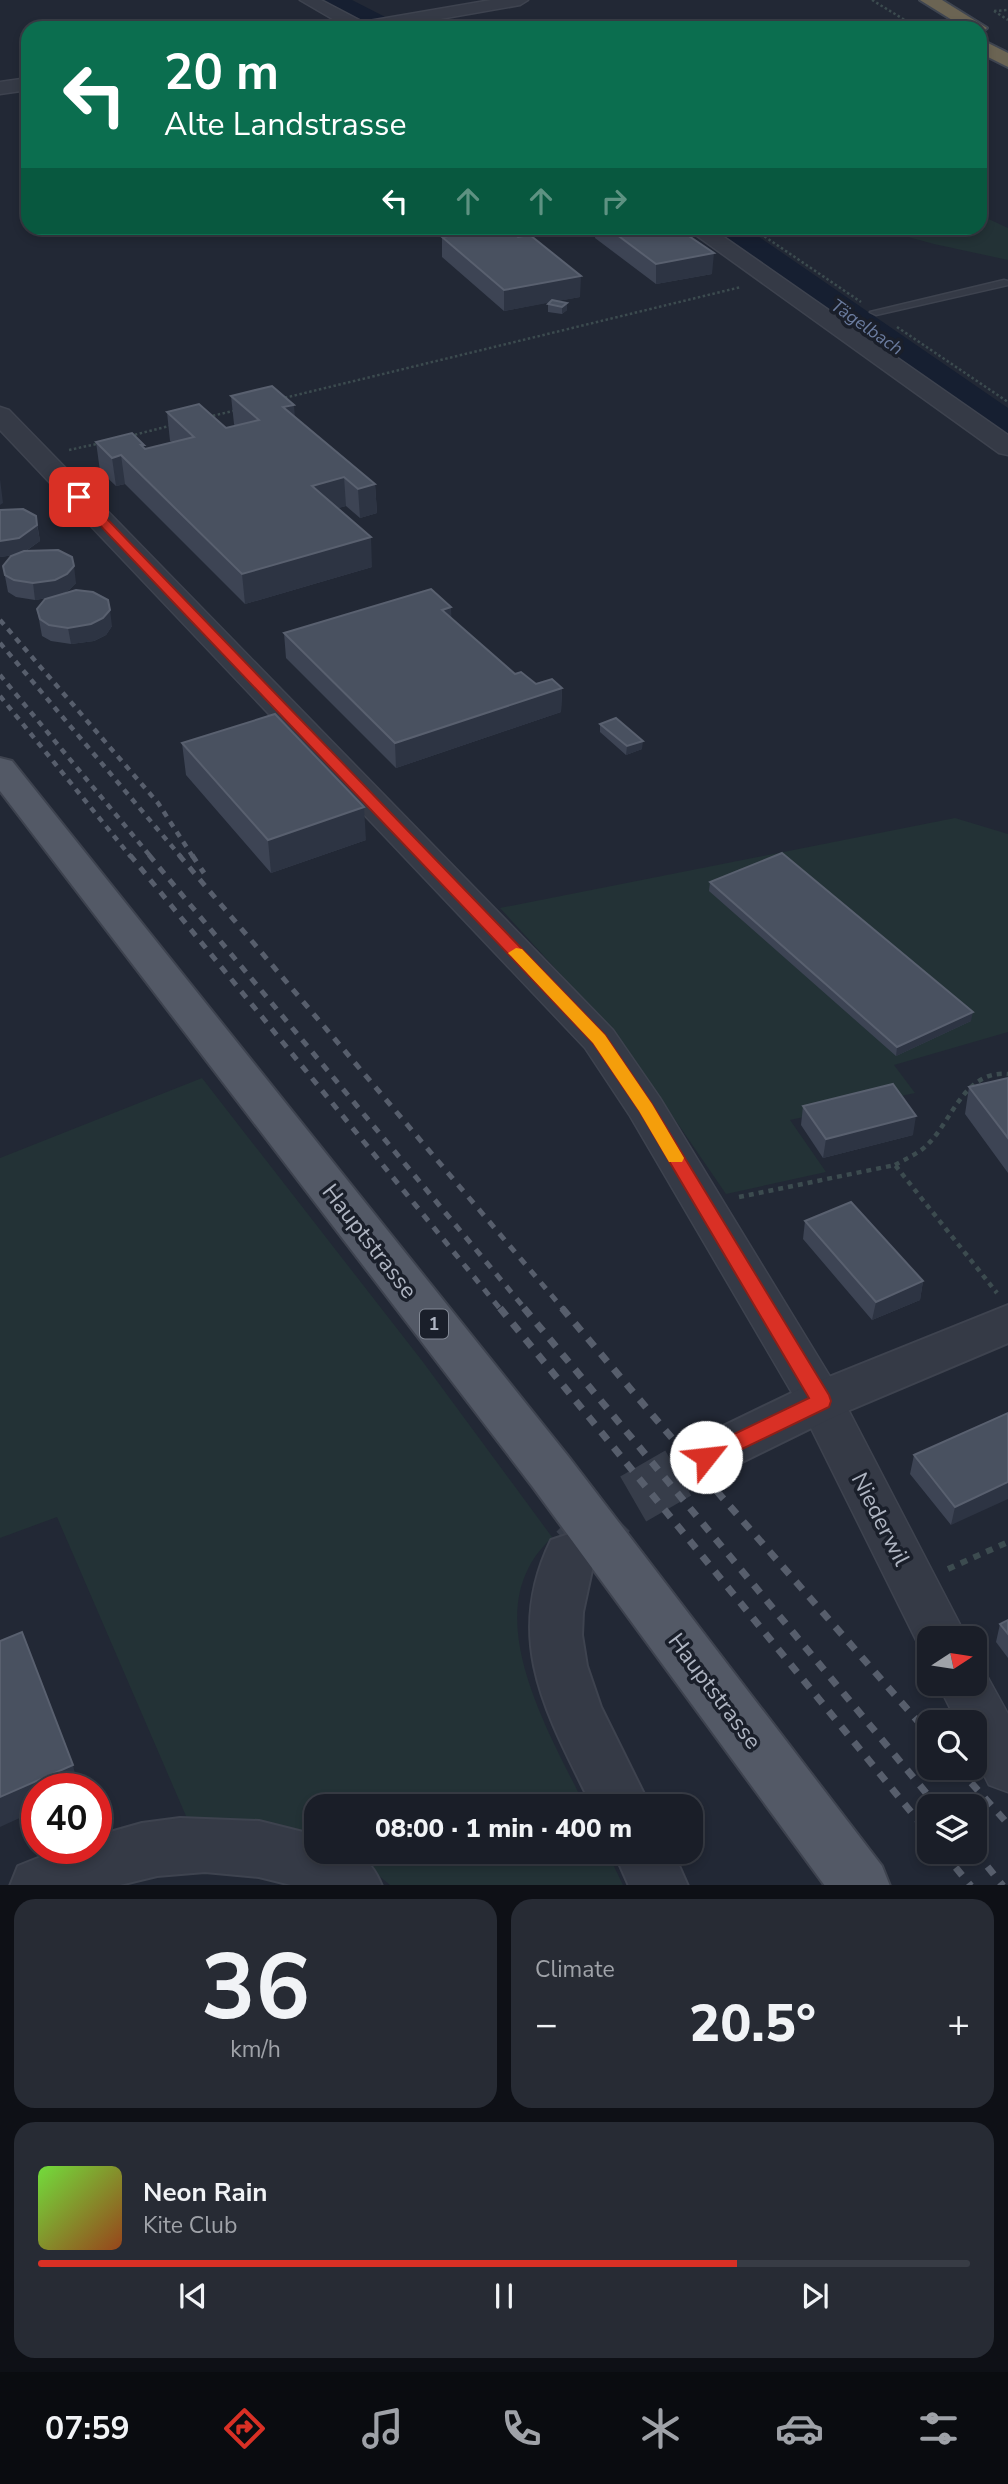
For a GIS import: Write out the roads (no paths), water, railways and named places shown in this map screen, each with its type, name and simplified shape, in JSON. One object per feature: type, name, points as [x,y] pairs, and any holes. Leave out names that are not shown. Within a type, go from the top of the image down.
[{"type":"highway","points":[[921,3],[942,21]]},
{"type":"highway","points":[[921,3],[961,21]]},
{"type":"highway","points":[[987,33],[1008,45]]},
{"type":"highway","points":[[987,50],[1008,61]]},
{"type":"main road","name":"Hauptstrasse","points":[[0,768],[550,1471],[861,1885]]},
{"type":"street","points":[[308,0],[351,21]]},
{"type":"street","points":[[402,21],[520,0]]},
{"type":"street","points":[[0,88],[21,85]]},
{"type":"street","points":[[707,235],[1008,447]]},
{"type":"street","name":"Niederwil","points":[[0,415],[599,1039],[646,1108],[821,1401],[935,1626]]},
{"type":"street","points":[[706,1457],[821,1401],[999,1304]]},
{"type":"street","points":[[569,1556],[556,1613],[556,1647],[574,1705],[615,1794]]},
{"type":"street","points":[[970,1696],[1008,1767]]},
{"type":"street","points":[[39,1885],[97,1864],[156,1848],[198,1845],[260,1849],[305,1860],[353,1885]]},
{"type":"street","points":[[649,1864],[659,1885]]},
{"type":"lane","points":[[876,312],[1004,282]]},
{"type":"waterway","name":"Tägelbach","points":[[332,0],[372,21]]},
{"type":"waterway","name":"Tägelbach","points":[[735,235],[1008,426]]},
{"type":"tunnel","points":[[575,1550],[614,1510],[706,1457]]},
{"type":"railway","points":[[0,620],[158,803],[193,857]]},
{"type":"railway","points":[[0,643],[181,857]]},
{"type":"railway","points":[[0,675],[151,857]]},
{"type":"railway","points":[[0,696],[131,857]]},
{"type":"railway","points":[[130,855],[501,1310]]},
{"type":"railway","points":[[149,855],[526,1310]]},
{"type":"railway","points":[[179,855],[564,1310]]},
{"type":"railway","points":[[192,855],[204,873]]},
{"type":"railway","points":[[500,1308],[917,1819]]},
{"type":"railway","points":[[524,1308],[927,1794]]},
{"type":"railway","points":[[562,1308],[721,1496],[917,1720]]},
{"type":"railway","points":[[969,1780],[1008,1824]]},
{"type":"railway","points":[[953,1864],[970,1885]]},
{"type":"railway","points":[[985,1864],[1002,1885]]}]
